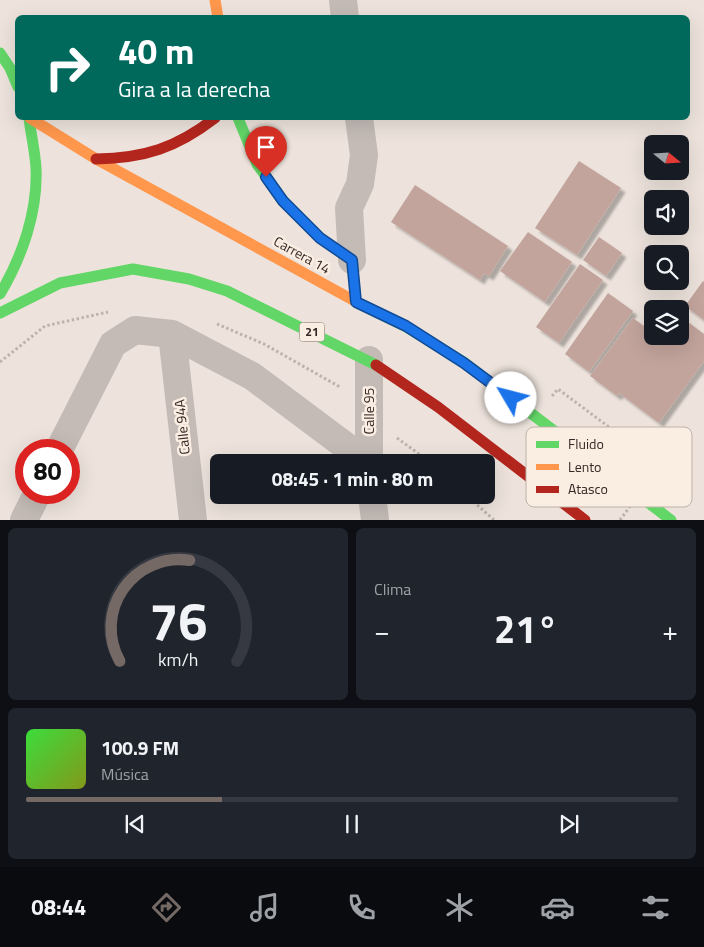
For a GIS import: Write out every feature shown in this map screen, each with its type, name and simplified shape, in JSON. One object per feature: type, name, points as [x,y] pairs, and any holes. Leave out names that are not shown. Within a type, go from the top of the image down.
[{"type":"main road","points":[[215,0],[218,15]]},
{"type":"main road","points":[[0,53],[15,80]]},
{"type":"main road","points":[[0,294],[11,277],[30,225],[36,171],[29,120]]},
{"type":"main road","name":"Carrera 14","points":[[32,120],[96,159],[356,302],[406,326],[464,363],[550,427]]},
{"type":"main road","points":[[96,159],[123,159],[150,154],[175,145],[199,131],[213,120]]},
{"type":"main road","points":[[239,120],[257,164],[283,201],[320,238],[352,260],[356,302]]},
{"type":"main road","name":"21","points":[[0,313],[60,283],[133,270],[189,279],[227,291],[369,360],[438,406],[526,474]]},
{"type":"main road","name":"21","points":[[568,507],[585,520]]},
{"type":"main road","name":"Carrera 14","points":[[656,507],[671,520]]},
{"type":"street","points":[[343,0],[345,15]]},
{"type":"street","points":[[352,260],[350,208],[360,184],[364,155],[359,120]]},
{"type":"street","points":[[65,439],[113,344],[135,330],[172,334],[252,376],[357,454]]},
{"type":"street","name":"Calle 94A","points":[[172,334],[193,520]]},
{"type":"street","name":"Calle 95","points":[[368,454],[369,360]]},
{"type":"street","points":[[24,520],[32,504]]},
{"type":"street","points":[[373,504],[375,520]]},
{"type":"path","points":[[558,389],[609,427]]},
{"type":"path","points":[[476,504],[494,520]]},
{"type":"path","points":[[620,520],[630,507]]},
{"type":"building","points":[[579,161],[621,188],[577,255],[535,228]]},
{"type":"building","points":[[415,185],[508,246],[489,276],[484,273],[480,280],[391,222]]},
{"type":"building","points":[[528,232],[572,262],[545,302],[500,271]]},
{"type":"building","points":[[599,237],[622,253],[606,276],[583,260]]},
{"type":"building","points":[[580,264],[603,280],[559,343],[536,327]]},
{"type":"building","points":[[703,281],[704,320],[689,309],[689,300]]},
{"type":"building","points":[[608,293],[633,311],[589,372],[565,354]]},
{"type":"building","points":[[633,318],[644,326],[644,345],[689,345],[689,323],[704,334],[704,361],[659,423],[619,393],[617,396],[590,376]]},
{"type":"traffic: fast","points":[[0,53],[15,80]]},
{"type":"traffic: fast","points":[[0,294],[22,249],[34,201],[36,168],[29,120]]},
{"type":"traffic: fast","points":[[239,120],[257,164],[283,201],[320,238],[352,260],[356,302]]},
{"type":"traffic: fast","points":[[0,313],[60,283],[133,269],[189,279],[227,291],[376,365]]},
{"type":"traffic: fast","points":[[362,305],[405,326],[465,363],[549,427]]},
{"type":"traffic: fast","points":[[654,507],[671,520]]},
{"type":"traffic: slow","points":[[215,0],[218,15]]},
{"type":"traffic: slow","points":[[33,120],[96,159],[362,305]]},
{"type":"traffic: jam","points":[[96,159],[130,156],[159,149],[187,137],[212,120]]},
{"type":"traffic: jam","points":[[376,365],[438,407],[526,475]]},
{"type":"traffic: jam","points":[[568,507],[585,520]]},
{"type":"route","points":[[266,177],[283,201],[320,238],[352,260],[356,302],[406,326],[464,363],[511,398]]}]
